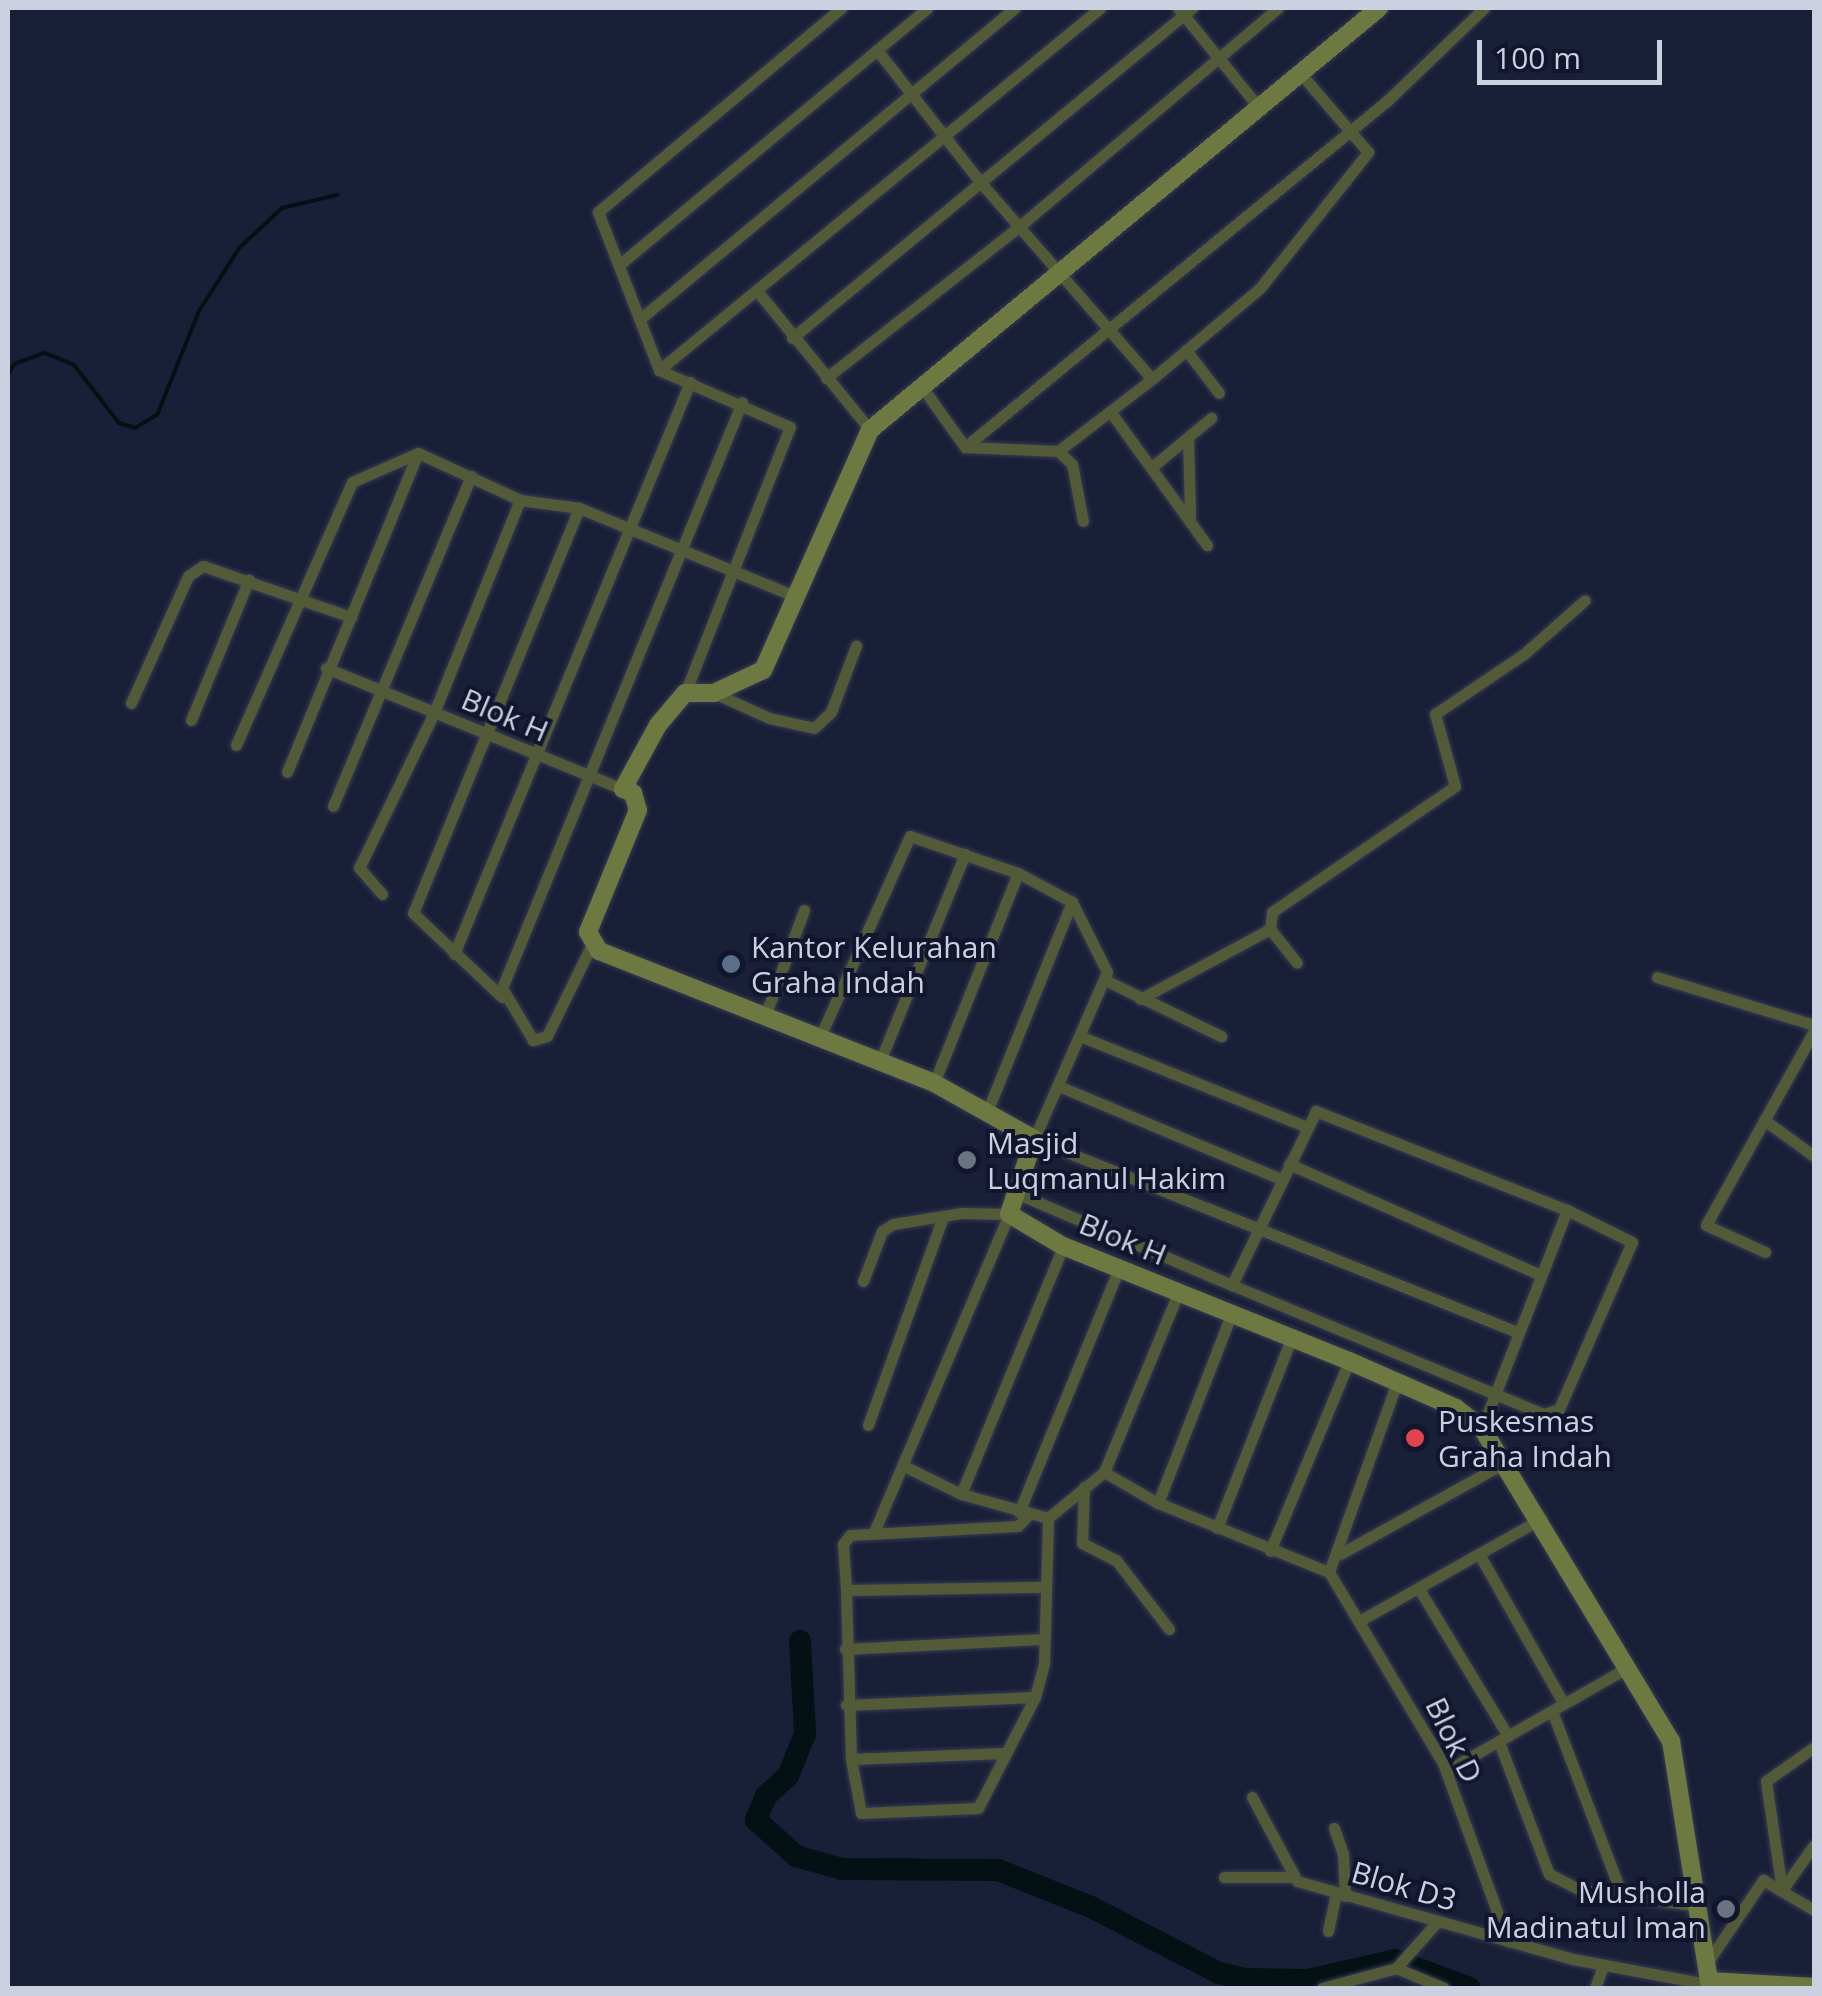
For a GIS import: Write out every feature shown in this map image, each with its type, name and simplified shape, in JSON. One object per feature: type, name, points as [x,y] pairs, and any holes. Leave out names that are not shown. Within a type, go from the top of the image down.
[{"type":"street","points":[[579,508],[413,913],[502,997],[526,1034],[542,1042],[592,944],[590,920],[638,810],[633,793],[623,788],[685,693],[790,426],[742,402],[659,370],[600,208],[841,8]]},
{"type":"street","points":[[619,265],[928,8]]},
{"type":"street","points":[[640,319],[1015,8]]},
{"type":"street","points":[[659,370],[1100,8]]},
{"type":"street","points":[[826,378],[1021,225],[1278,8]]},
{"type":"street","points":[[714,693],[763,670],[870,430],[1379,8]]},
{"type":"street","points":[[964,447],[1456,40],[1484,8]]},
{"type":"street","points":[[792,338],[1185,10],[1260,109]]},
{"type":"street","points":[[877,50],[981,183],[1152,378]]},
{"type":"street","points":[[964,447],[1058,450],[1112,414],[1260,288],[1368,152],[1301,74]]},
{"type":"street","points":[[758,292],[870,430]]},
{"type":"street","points":[[1186,350],[1220,392]]},
{"type":"street","points":[[454,954],[690,382]]},
{"type":"street","points":[[922,388],[964,447]]},
{"type":"street","points":[[502,997],[679,549],[742,402]]},
{"type":"street","points":[[1112,414],[1207,545]]},
{"type":"street","points":[[1152,467],[1211,418]]},
{"type":"street","points":[[1188,438],[1190,517]]},
{"type":"street","points":[[1058,450],[1072,464],[1084,521]]},
{"type":"street","points":[[236,745],[352,482],[418,452],[520,500],[579,508],[797,597]]},
{"type":"street","points":[[287,772],[326,668],[418,452]]},
{"type":"street","points":[[333,806],[471,476]]},
{"type":"street","points":[[382,894],[359,868],[433,715],[520,500]]},
{"type":"street","points":[[131,703],[188,576],[204,566],[302,596],[350,616]]},
{"type":"street","points":[[191,720],[248,580]]},
{"type":"street","points":[[1298,963],[1270,929],[1272,912],[1455,786],[1436,714],[1524,654],[1585,600]]},
{"type":"street","points":[[685,693],[714,693],[768,718],[814,728],[831,712],[856,646]]},
{"type":"street","name":"Blok H","points":[[326,668],[536,758],[623,788]]},
{"type":"street","points":[[820,1037],[906,840],[916,835],[1018,873],[1072,902],[1107,981],[1221,1036]]},
{"type":"street","points":[[880,1062],[965,854]]},
{"type":"street","points":[[934,1084],[1018,873]]},
{"type":"street","points":[[988,1112],[1072,902]]},
{"type":"street","points":[[765,1016],[804,910]]},
{"type":"street","points":[[1140,999],[1270,929]]},
{"type":"street","points":[[592,944],[934,1084],[1034,1139],[1517,1332]]},
{"type":"street","points":[[1657,977],[1814,1028],[1706,1225],[1765,1252]]},
{"type":"street","points":[[874,1532],[906,1467],[1016,1194],[1034,1139],[1107,981]]},
{"type":"street","points":[[1082,1038],[1306,1126]]},
{"type":"street","points":[[1061,1087],[1281,1179]]},
{"type":"street","points":[[1016,1194],[1232,1285],[1544,1414],[1559,1409],[1621,1279],[1632,1242],[1567,1210],[1322,1111],[1311,1114],[1232,1285]]},
{"type":"street","points":[[1764,1120],[1814,1156]]},
{"type":"street","points":[[1288,1164],[1541,1275]]},
{"type":"street","points":[[1482,1428],[1567,1210]]},
{"type":"street","points":[[864,1281],[882,1231],[905,1219],[1008,1214]]},
{"type":"street","name":"Blok H","points":[[1008,1214],[1063,1246],[1456,1408],[1482,1428],[1508,1461],[1677,1758],[1709,1960],[1708,1985]]},
{"type":"street","points":[[868,1425],[943,1217]]},
{"type":"street","points":[[962,1494],[1063,1246]]},
{"type":"street","points":[[1119,1268],[1018,1526],[874,1532],[846,1539],[846,1705],[861,1813],[978,1808],[1035,1697],[1045,1639],[1048,1518],[1104,1472],[1179,1291]]},
{"type":"street","points":[[1158,1502],[1232,1316]]},
{"type":"street","points":[[1216,1528],[1290,1339]]},
{"type":"street","points":[[1270,1551],[1349,1361]]},
{"type":"street","points":[[1104,1472],[1216,1528],[1329,1572],[1340,1554],[1397,1382]]},
{"type":"street","points":[[1340,1554],[1508,1461]]},
{"type":"street","points":[[906,1467],[962,1494],[1048,1518]]},
{"type":"street","points":[[1084,1488],[1082,1543],[1116,1560],[1169,1629]]},
{"type":"street","points":[[1359,1621],[1541,1520]]},
{"type":"street","points":[[1480,1554],[1564,1704]]},
{"type":"street","name":"Blok D","points":[[1329,1572],[1446,1772],[1508,1942]]},
{"type":"street","points":[[846,1590],[1045,1587]]},
{"type":"street","points":[[1419,1589],[1503,1739],[1544,1870],[1564,1885],[1622,1898],[1700,1906]]},
{"type":"street","points":[[845,1650],[1045,1639]]},
{"type":"street","points":[[1446,1772],[1626,1669]]},
{"type":"street","points":[[846,1705],[1035,1697]]},
{"type":"street","points":[[1552,1711],[1622,1898]]},
{"type":"street","points":[[1782,1890],[1766,1782],[1814,1747]]},
{"type":"street","points":[[851,1759],[1003,1753]]},
{"type":"street","points":[[1252,1797],[1290,1877]]},
{"type":"street","points":[[1328,1931],[1341,1894],[1343,1854],[1334,1828]]},
{"type":"street","points":[[1782,1890],[1814,1845]]},
{"type":"street","name":"Blok D3","points":[[1224,1876],[1290,1877],[1508,1942],[1603,1966],[1708,1985]]},
{"type":"street","points":[[1709,1960],[1758,1884],[1768,1880],[1814,1910]]},
{"type":"street","points":[[1322,1988],[1398,1966],[1437,1922]]},
{"type":"street","points":[[1398,1966],[1444,1988]]},
{"type":"street","points":[[1595,1988],[1603,1966]]},
{"type":"street","points":[[1708,1985],[1814,1987]]},
{"type":"waterway","points":[[8,375],[14,364],[45,353],[74,365],[119,423],[135,428],[157,415],[199,311],[240,247],[282,208],[337,195]]},
{"type":"waterway","points":[[800,1641],[805,1734],[788,1776],[766,1796],[756,1820],[796,1856],[842,1869],[998,1870],[1091,1907],[1219,1973],[1245,1979],[1308,1980],[1395,1960],[1470,1988]]},
{"type":"place","name":"Kantor Kelurahan Graha Indah","points":[[731,964]]},
{"type":"place","name":"Masjid Luqmanul Hakim","points":[[967,1160]]},
{"type":"place","name":"Puskesmas Graha Indah","points":[[1415,1438]]},
{"type":"place","name":"Musholla Madinatul Iman","points":[[1726,1909]]}]
